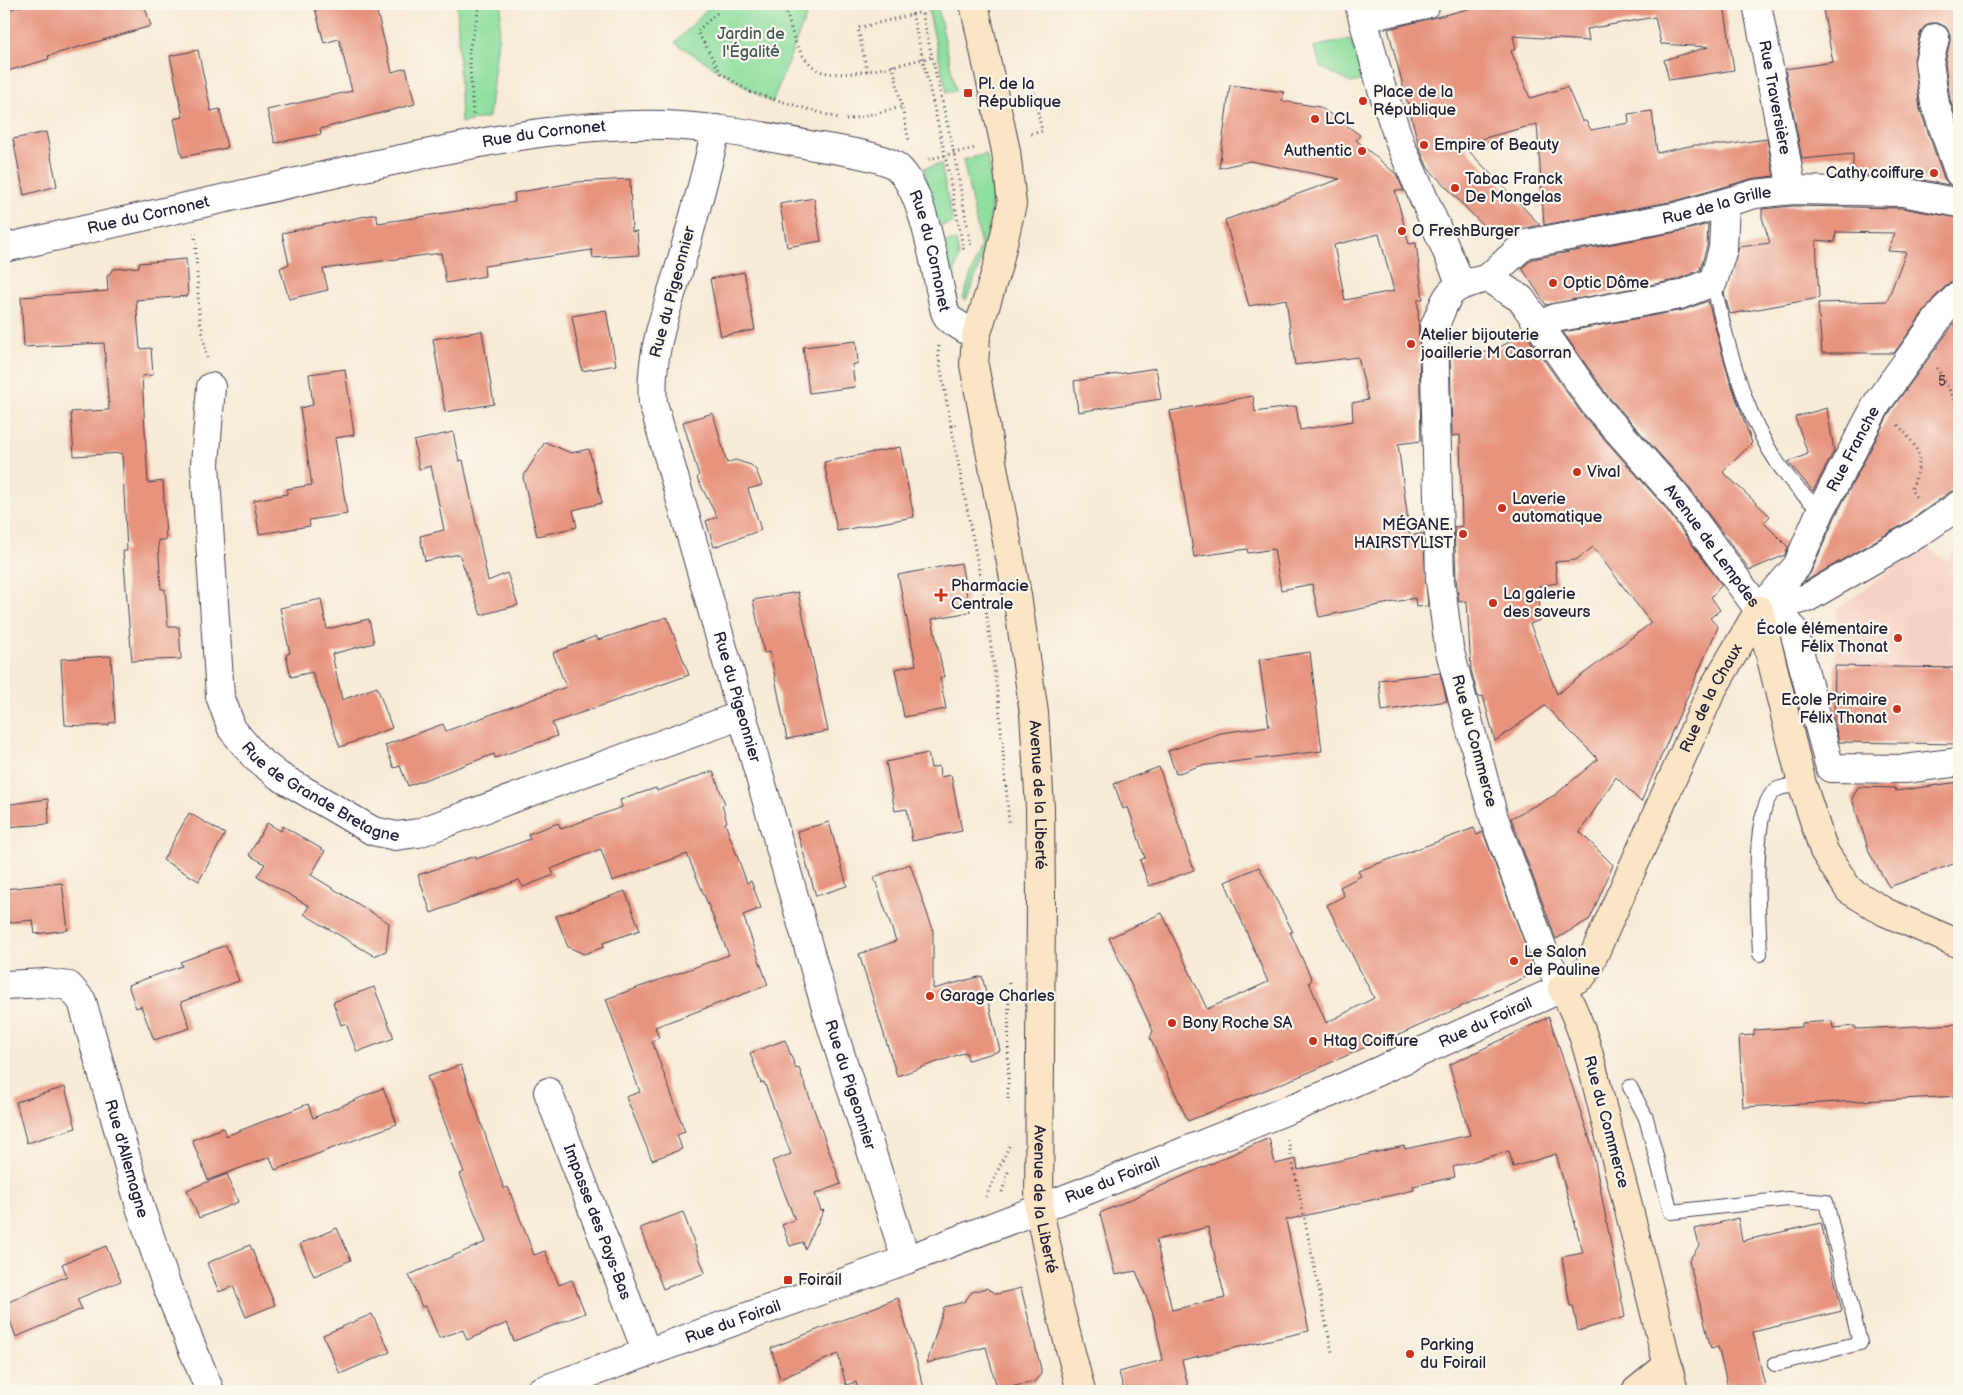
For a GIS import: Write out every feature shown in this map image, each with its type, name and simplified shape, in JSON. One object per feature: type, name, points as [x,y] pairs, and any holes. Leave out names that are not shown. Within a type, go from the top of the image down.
[{"type":"street","name":"Avenue de la Liberté","points":[[974,4],[1006,151],[1012,204],[998,265],[976,336],[974,364],[1017,595],[1034,713],[1040,808],[1040,1209],[1059,1306],[1081,1391]]},
{"type":"street","points":[[1426,4],[1361,11],[1381,86],[1401,146],[1461,284],[1488,278]]},
{"type":"street","name":"Rue Traversière","points":[[1756,4],[1792,190]]},
{"type":"street","points":[[1935,38],[1929,62],[1935,104],[1959,173]]},
{"type":"street","name":"Rue du Cornonet","points":[[4,248],[203,202],[478,143],[578,128],[626,125],[716,129],[762,135],[865,156],[895,165],[913,167],[911,182],[922,215],[945,312],[949,319],[976,336]]},
{"type":"street","name":"Rue du Pigeonnier","points":[[716,129],[705,177],[656,344],[651,383],[653,403],[827,1012],[906,1260]]},
{"type":"street","name":"Rue de la Grille","points":[[1488,278],[1525,244],[1679,216],[1756,194],[1792,190],[1903,192],[1959,203]]},
{"type":"street","points":[[1540,325],[1555,318],[1680,295],[1713,282],[1723,249],[1725,204]]},
{"type":"street","name":"Avenue de Lempdes","points":[[1488,278],[1521,299],[1595,405],[1675,495],[1759,610],[1802,784],[1824,851],[1849,890],[1885,912],[1959,944]]},
{"type":"street","name":"Rue du Commerce","points":[[1461,284],[1448,294],[1434,328],[1440,580],[1449,648],[1494,818],[1544,955],[1576,1011],[1637,1238],[1674,1391]]},
{"type":"street","name":"Rue Franche","points":[[1759,610],[1797,566],[1821,510],[1878,402],[1944,310],[1959,295]]},
{"type":"street","name":"Rue de Grande Bretagne","points":[[211,387],[205,464],[220,696],[232,729],[256,758],[279,776],[373,831],[396,836],[418,833],[742,715]]},
{"type":"street","points":[[1759,610],[1807,598],[1934,523],[1959,505]]},
{"type":"street","points":[[1759,610],[1789,624],[1794,632],[1830,768],[1905,769],[1959,762]]},
{"type":"street","name":"Rue de la Chaux","points":[[1562,988],[1582,976],[1588,968],[1711,692],[1759,610]]},
{"type":"street","name":"Rue d'Allemagne","points":[[4,985],[46,983],[69,986],[82,1001],[141,1210],[166,1284],[210,1391]]},
{"type":"street","name":"Rue du Foirail","points":[[540,1391],[906,1260],[1040,1209],[1330,1093],[1562,988]]},
{"type":"street","name":"Impasse des Pays-Bas","points":[[548,1092],[647,1353]]},
{"type":"street","points":[[1636,1391],[1668,1365]]},
{"type":"lane","points":[[1713,282],[1727,339],[1752,419],[1776,460],[1810,502],[1821,510]]},
{"type":"lane","points":[[1760,954],[1757,878],[1763,806],[1776,790],[1802,784]]},
{"type":"lane","points":[[1630,1087],[1646,1118],[1671,1212],[1788,1199],[1826,1202],[1860,1344],[1775,1364]]},
{"type":"path","points":[[478,143],[473,115],[469,50],[480,4]]},
{"type":"path","points":[[783,4],[799,49],[810,64],[820,71],[840,74],[867,71],[932,57]]},
{"type":"path","points":[[920,4],[954,153],[970,232],[971,250]]},
{"type":"path","points":[[717,12],[697,31],[722,74],[750,92],[846,120],[902,107]]},
{"type":"path","points":[[867,71],[858,28],[922,12]]},
{"type":"path","points":[[893,66],[914,162],[913,167],[940,156]]},
{"type":"path","points":[[195,224],[199,313],[211,387]]},
{"type":"path","points":[[1922,341],[1959,407]]},
{"type":"path","points":[[1878,402],[1915,444],[1920,466],[1911,490],[1934,523]]},
{"type":"path","points":[[985,602],[999,705],[1009,824]]},
{"type":"path","points":[[1009,978],[1009,1120],[1040,1117]]},
{"type":"path","points":[[1282,1112],[1332,1352]]},
{"type":"path","points":[[1010,1167],[1000,1201],[1016,1208],[1040,1209]]},
{"type":"shaded area","name":"École élémentaire Félix Thonat","points":[[1959,541],[1958,744],[1833,742],[1837,609],[1924,546],[1948,561]]},
{"type":"green space","points":[[457,4],[502,4],[489,117],[461,123]]},
{"type":"green space","name":"Jardin de l'Égalité","points":[[712,4],[808,4],[810,6],[772,103],[675,43]]},
{"type":"green space","points":[[927,4],[937,4],[956,91],[947,93]]},
{"type":"green space","points":[[1350,39],[1365,80],[1351,83],[1321,67],[1314,47]]},
{"type":"green space","points":[[986,154],[992,192],[989,229],[980,265],[966,300],[963,298],[981,245],[963,160]]},
{"type":"green space","points":[[941,164],[953,223],[940,226],[943,243],[956,240],[959,256],[952,282],[949,283],[924,168]]},
{"type":"building","points":[[29,4],[144,4],[151,26],[48,56],[49,59],[4,72],[4,11]]},
{"type":"building","points":[[331,4],[375,4],[392,72],[406,68],[415,104],[320,129],[321,134],[275,143],[267,110],[352,91],[339,39],[324,43],[315,8]]},
{"type":"building","points":[[1488,4],[1724,4],[1734,70],[1669,80],[1664,60],[1708,47],[1661,44],[1655,17],[1587,29],[1589,41],[1513,36],[1516,49],[1511,51],[1530,98],[1567,87],[1582,121],[1586,121],[1591,130],[1629,123],[1628,114],[1652,111],[1657,153],[1694,145],[1724,145],[1767,139],[1774,176],[1751,179],[1675,201],[1544,225],[1537,124],[1462,144],[1540,225],[1495,235],[1489,232],[1428,168],[1420,150],[1388,29]]},
{"type":"building","points":[[1822,4],[1959,4],[1959,126],[1950,100],[1945,63],[1950,41],[1950,34],[1946,27],[1938,23],[1931,23],[1924,27],[1920,34],[1914,59],[1920,109],[1944,178],[1949,185],[1903,176],[1853,175],[1853,154],[1802,159],[1785,69],[1833,62]]},
{"type":"building","points":[[198,50],[211,111],[220,109],[227,148],[182,157],[174,119],[183,117],[170,56]]},
{"type":"building","points":[[1230,85],[1284,92],[1282,101],[1320,107],[1360,135],[1356,140],[1396,174],[1404,191],[1395,190],[1409,244],[1416,243],[1423,299],[1418,299],[1421,441],[1398,444],[1410,536],[1423,533],[1428,606],[1416,607],[1415,598],[1319,617],[1312,584],[1281,590],[1274,549],[1248,553],[1247,549],[1194,557],[1170,411],[1253,396],[1255,412],[1296,406],[1300,430],[1353,421],[1352,403],[1368,400],[1358,357],[1295,365],[1286,299],[1249,306],[1225,220],[1340,179],[1250,161],[1219,168]],"holes":[[[1379,234],[1394,291],[1345,300],[1334,245]]]},
{"type":"building","points":[[46,132],[57,186],[24,195],[13,139]]},
{"type":"building","points":[[630,179],[632,232],[637,231],[639,255],[593,258],[592,250],[484,266],[485,276],[446,283],[441,253],[323,269],[328,290],[289,299],[280,268],[289,264],[282,233],[376,214],[378,223],[413,218],[515,202],[514,193],[578,182]]},
{"type":"building","points":[[814,198],[821,241],[787,247],[780,204]]},
{"type":"building","points":[[1793,206],[1901,208],[1959,218],[1959,280],[1948,284],[1933,299],[1894,353],[1822,353],[1818,303],[1887,301],[1906,252],[1888,251],[1895,233],[1836,232],[1835,242],[1816,240],[1819,298],[1730,314],[1724,293],[1739,247],[1770,243],[1762,217],[1762,209]]},
{"type":"building","points":[[1708,224],[1707,246],[1700,270],[1676,280],[1546,305],[1522,268],[1532,259],[1682,231]]},
{"type":"building","points":[[186,259],[188,296],[136,300],[140,349],[151,348],[153,375],[142,376],[148,483],[163,481],[166,540],[158,540],[161,589],[165,589],[168,627],[179,627],[181,659],[132,661],[123,551],[127,551],[122,453],[74,456],[71,412],[109,410],[104,343],[24,347],[21,297],[108,291],[107,276],[114,269],[139,267],[139,263]]},
{"type":"building","points":[[744,272],[755,330],[721,336],[710,279]]},
{"type":"building","points":[[1708,301],[1729,378],[1752,443],[1723,472],[1770,516],[1764,523],[1788,547],[1785,555],[1750,570],[1687,485],[1607,395],[1563,332],[1683,310]]},
{"type":"building","points":[[606,310],[616,365],[582,371],[572,316]]},
{"type":"building","points":[[1959,317],[1959,490],[1950,492],[1911,520],[1804,582],[1811,572],[1835,517],[1891,410]]},
{"type":"building","points":[[482,331],[494,404],[445,412],[433,339]]},
{"type":"building","points":[[1525,333],[1582,414],[1663,505],[1722,585],[1711,597],[1720,610],[1710,618],[1718,627],[1641,802],[1616,777],[1580,832],[1613,865],[1590,919],[1556,939],[1511,818],[1555,795],[1598,759],[1545,706],[1495,741],[1483,696],[1478,697],[1471,670],[1467,601],[1459,602],[1456,579],[1454,527],[1462,526],[1460,435],[1452,436],[1450,354],[1491,352]],"holes":[[[1593,547],[1651,623],[1557,694],[1530,624],[1540,620],[1539,586],[1557,583],[1555,562],[1576,560]]]},
{"type":"building","points":[[856,341],[858,363],[852,365],[855,387],[809,393],[803,347]]},
{"type":"building","points":[[1156,368],[1161,399],[1078,412],[1074,381]]},
{"type":"building","points":[[345,369],[354,435],[335,438],[347,514],[309,520],[310,526],[259,534],[254,500],[287,494],[287,489],[312,485],[300,408],[313,405],[309,374]]},
{"type":"building","points":[[1827,408],[1834,451],[1813,491],[1788,462],[1808,454],[1795,417]]},
{"type":"building","points":[[713,413],[727,463],[735,460],[751,465],[756,470],[762,485],[748,489],[761,530],[714,547],[706,521],[717,517],[697,478],[699,476],[683,422]]},
{"type":"building","points":[[453,432],[459,461],[463,460],[488,581],[507,573],[518,605],[481,615],[459,554],[425,561],[420,536],[444,530],[431,466],[419,469],[414,441]]},
{"type":"building","points":[[545,442],[571,453],[589,449],[602,503],[573,510],[577,527],[537,536],[523,477]]},
{"type":"building","points":[[900,447],[914,517],[837,531],[824,462]]},
{"type":"building","points":[[961,563],[970,612],[932,619],[944,677],[940,678],[946,709],[904,717],[895,669],[916,665],[898,575]]},
{"type":"building","points":[[798,592],[828,731],[787,739],[770,652],[764,653],[753,600]]},
{"type":"building","points":[[321,599],[327,629],[369,619],[374,643],[332,654],[342,700],[377,687],[392,728],[340,747],[312,672],[291,677],[286,655],[290,653],[280,608]]},
{"type":"building","points":[[667,617],[689,675],[552,723],[557,736],[495,758],[494,754],[408,786],[400,766],[394,768],[385,745],[443,724],[446,731],[566,687],[553,653],[596,636],[598,640]]},
{"type":"building","points":[[1310,652],[1322,751],[1199,766],[1176,774],[1168,751],[1221,733],[1269,726],[1259,660]]},
{"type":"building","points":[[111,656],[115,722],[109,723],[109,725],[65,725],[61,659]]},
{"type":"building","name":"Ecole Primaire Félix Thonat","points":[[1835,666],[1959,668],[1959,744],[1839,742],[1834,721]]},
{"type":"building","points":[[1440,673],[1447,701],[1382,711],[1379,680]]},
{"type":"building","points":[[928,753],[931,768],[939,766],[940,777],[951,775],[962,831],[912,841],[907,809],[895,811],[886,762]]},
{"type":"building","points":[[1159,767],[1194,870],[1149,886],[1140,860],[1145,858],[1128,807],[1123,809],[1114,784]]},
{"type":"building","points":[[713,771],[725,804],[722,805],[727,822],[725,823],[747,883],[751,881],[761,908],[743,915],[768,985],[655,1027],[659,1038],[652,1041],[685,1132],[677,1135],[682,1149],[652,1160],[626,1097],[640,1092],[606,999],[729,955],[687,854],[612,881],[601,849],[551,869],[554,875],[523,887],[519,880],[431,913],[418,875],[475,856],[476,859],[530,839],[528,834],[558,823],[561,829],[622,807],[620,800],[656,788],[657,791]]},
{"type":"building","points":[[1959,782],[1959,862],[1889,887],[1870,854],[1852,799],[1858,787],[1895,788],[1896,791]]},
{"type":"building","points":[[48,799],[49,824],[4,827],[4,805]]},
{"type":"building","points":[[189,813],[225,834],[199,881],[163,860]]},
{"type":"building","points":[[829,822],[847,886],[816,896],[797,831]]},
{"type":"building","points":[[267,823],[281,831],[283,826],[325,851],[311,875],[389,923],[386,951],[374,956],[304,914],[309,906],[257,876],[265,864],[249,855]]},
{"type":"building","points":[[1474,828],[1477,835],[1483,832],[1533,965],[1528,976],[1399,1035],[1377,1042],[1310,1072],[1188,1121],[1150,1038],[1153,1031],[1109,938],[1162,913],[1207,1009],[1268,982],[1225,882],[1259,867],[1293,932],[1290,932],[1312,980],[1309,982],[1326,1023],[1374,998],[1327,905],[1344,896],[1340,887],[1361,876],[1358,871]]},
{"type":"building","name":"Garage Charles","points":[[910,864],[933,930],[933,989],[982,976],[1000,1051],[968,1060],[966,1052],[897,1076],[859,954],[896,941],[874,877]]},
{"type":"building","points":[[62,883],[68,930],[35,934],[33,920],[4,923],[4,889]]},
{"type":"building","points":[[625,891],[640,930],[603,943],[604,947],[584,954],[568,947],[556,916]]},
{"type":"building","points":[[226,945],[239,981],[181,1002],[190,1028],[154,1040],[141,1006],[136,1008],[128,985],[182,966],[180,962]]},
{"type":"building","points":[[374,987],[394,1038],[357,1052],[346,1023],[341,1025],[333,1002]]},
{"type":"building","points":[[1549,1017],[1592,1146],[1625,1317],[1578,1331],[1573,1306],[1570,1306],[1562,1257],[1583,1253],[1556,1154],[1513,1167],[1509,1151],[1453,1167],[1455,1177],[1413,1186],[1414,1190],[1286,1220],[1309,1331],[1182,1360],[1189,1391],[1124,1391],[1119,1372],[1163,1360],[1153,1314],[1136,1271],[1115,1275],[1100,1213],[1269,1138],[1275,1164],[1296,1159],[1298,1170],[1404,1146],[1405,1149],[1470,1135],[1449,1065]],"holes":[[[1208,1227],[1225,1298],[1172,1310],[1156,1240]]]},
{"type":"building","points":[[1832,1021],[1833,1028],[1855,1026],[1856,1029],[1959,1024],[1959,1096],[1743,1107],[1739,1036],[1754,1035],[1754,1030],[1802,1027],[1802,1023]]},
{"type":"building","points":[[785,1040],[796,1069],[799,1068],[841,1184],[815,1194],[821,1211],[824,1210],[805,1249],[803,1242],[790,1246],[782,1225],[795,1220],[772,1161],[791,1154],[764,1082],[761,1083],[750,1053]]},
{"type":"building","points":[[461,1065],[504,1189],[508,1187],[534,1255],[545,1251],[559,1285],[572,1280],[585,1313],[514,1341],[507,1323],[467,1340],[463,1330],[439,1338],[426,1306],[422,1307],[409,1275],[486,1242],[460,1174],[464,1172],[427,1077]]},
{"type":"building","points":[[65,1087],[76,1128],[27,1143],[16,1102]]},
{"type":"building","points":[[383,1088],[397,1124],[275,1170],[270,1157],[208,1180],[192,1140],[223,1128],[226,1136],[308,1104],[313,1118]]},
{"type":"building","points":[[227,1174],[238,1202],[199,1218],[187,1190]]},
{"type":"building","points":[[683,1212],[705,1273],[663,1289],[640,1228]]},
{"type":"building","points":[[1738,1218],[1742,1241],[1821,1223],[1842,1311],[1753,1332],[1766,1391],[1729,1391],[1718,1347],[1711,1349],[1689,1260],[1699,1246],[1695,1229]]},
{"type":"building","points":[[337,1228],[351,1260],[314,1276],[300,1244]]},
{"type":"building","points":[[250,1245],[275,1305],[246,1317],[233,1286],[219,1292],[207,1263]]},
{"type":"building","points":[[106,1246],[121,1281],[77,1299],[82,1309],[16,1337],[4,1304],[67,1276],[62,1264]]},
{"type":"building","points":[[986,1288],[997,1294],[1021,1288],[1041,1369],[1041,1374],[1034,1382],[1005,1388],[996,1384],[986,1347],[927,1363],[944,1307],[964,1302],[972,1292]]},
{"type":"building","points":[[898,1298],[925,1391],[858,1391],[856,1382],[846,1385],[838,1354],[780,1379],[771,1348]]},
{"type":"building","points":[[372,1314],[390,1352],[340,1374],[323,1335]]},
{"type":"place","name":"Pl. de la République","points":[[968,93]]},
{"type":"place","name":"Place de la République","points":[[1363,101]]},
{"type":"place","name":"LCL","points":[[1315,119]]},
{"type":"place","name":"Empire of Beauty","points":[[1424,145]]},
{"type":"place","name":"Authentic","points":[[1362,151]]},
{"type":"place","name":"Cathy coiffure","points":[[1934,173]]},
{"type":"place","name":"Tabac Franck De Mongelas","points":[[1455,188]]},
{"type":"place","name":"O FreshBurger","points":[[1402,231]]},
{"type":"place","name":"Optic Dôme","points":[[1553,283]]},
{"type":"place","name":"Atelier bijouterie joaillerie M Casorran","points":[[1411,344]]},
{"type":"place","name":"Vival","points":[[1577,472]]},
{"type":"place","name":"Laverie automatique","points":[[1502,508]]},
{"type":"place","name":"MÉGANE. HAIRSTYLIST","points":[[1463,534]]},
{"type":"place","name":"Pharmacie Centrale","points":[[941,595]]},
{"type":"place","name":"La galerie des saveurs","points":[[1493,603]]},
{"type":"place","name":"École élémentaire Félix Thonat","points":[[1898,638]]},
{"type":"place","name":"Ecole Primaire Félix Thonat","points":[[1897,709]]},
{"type":"place","name":"Le Salon de Pauline","points":[[1514,961]]},
{"type":"place","name":"Garage Charles","points":[[930,996]]},
{"type":"place","name":"Bony Roche SA","points":[[1172,1023]]},
{"type":"place","name":"Htag Coiffure","points":[[1313,1041]]},
{"type":"place","name":"Foirail","points":[[788,1280]]},
{"type":"place","name":"Parking du Foirail","points":[[1410,1354]]}]
